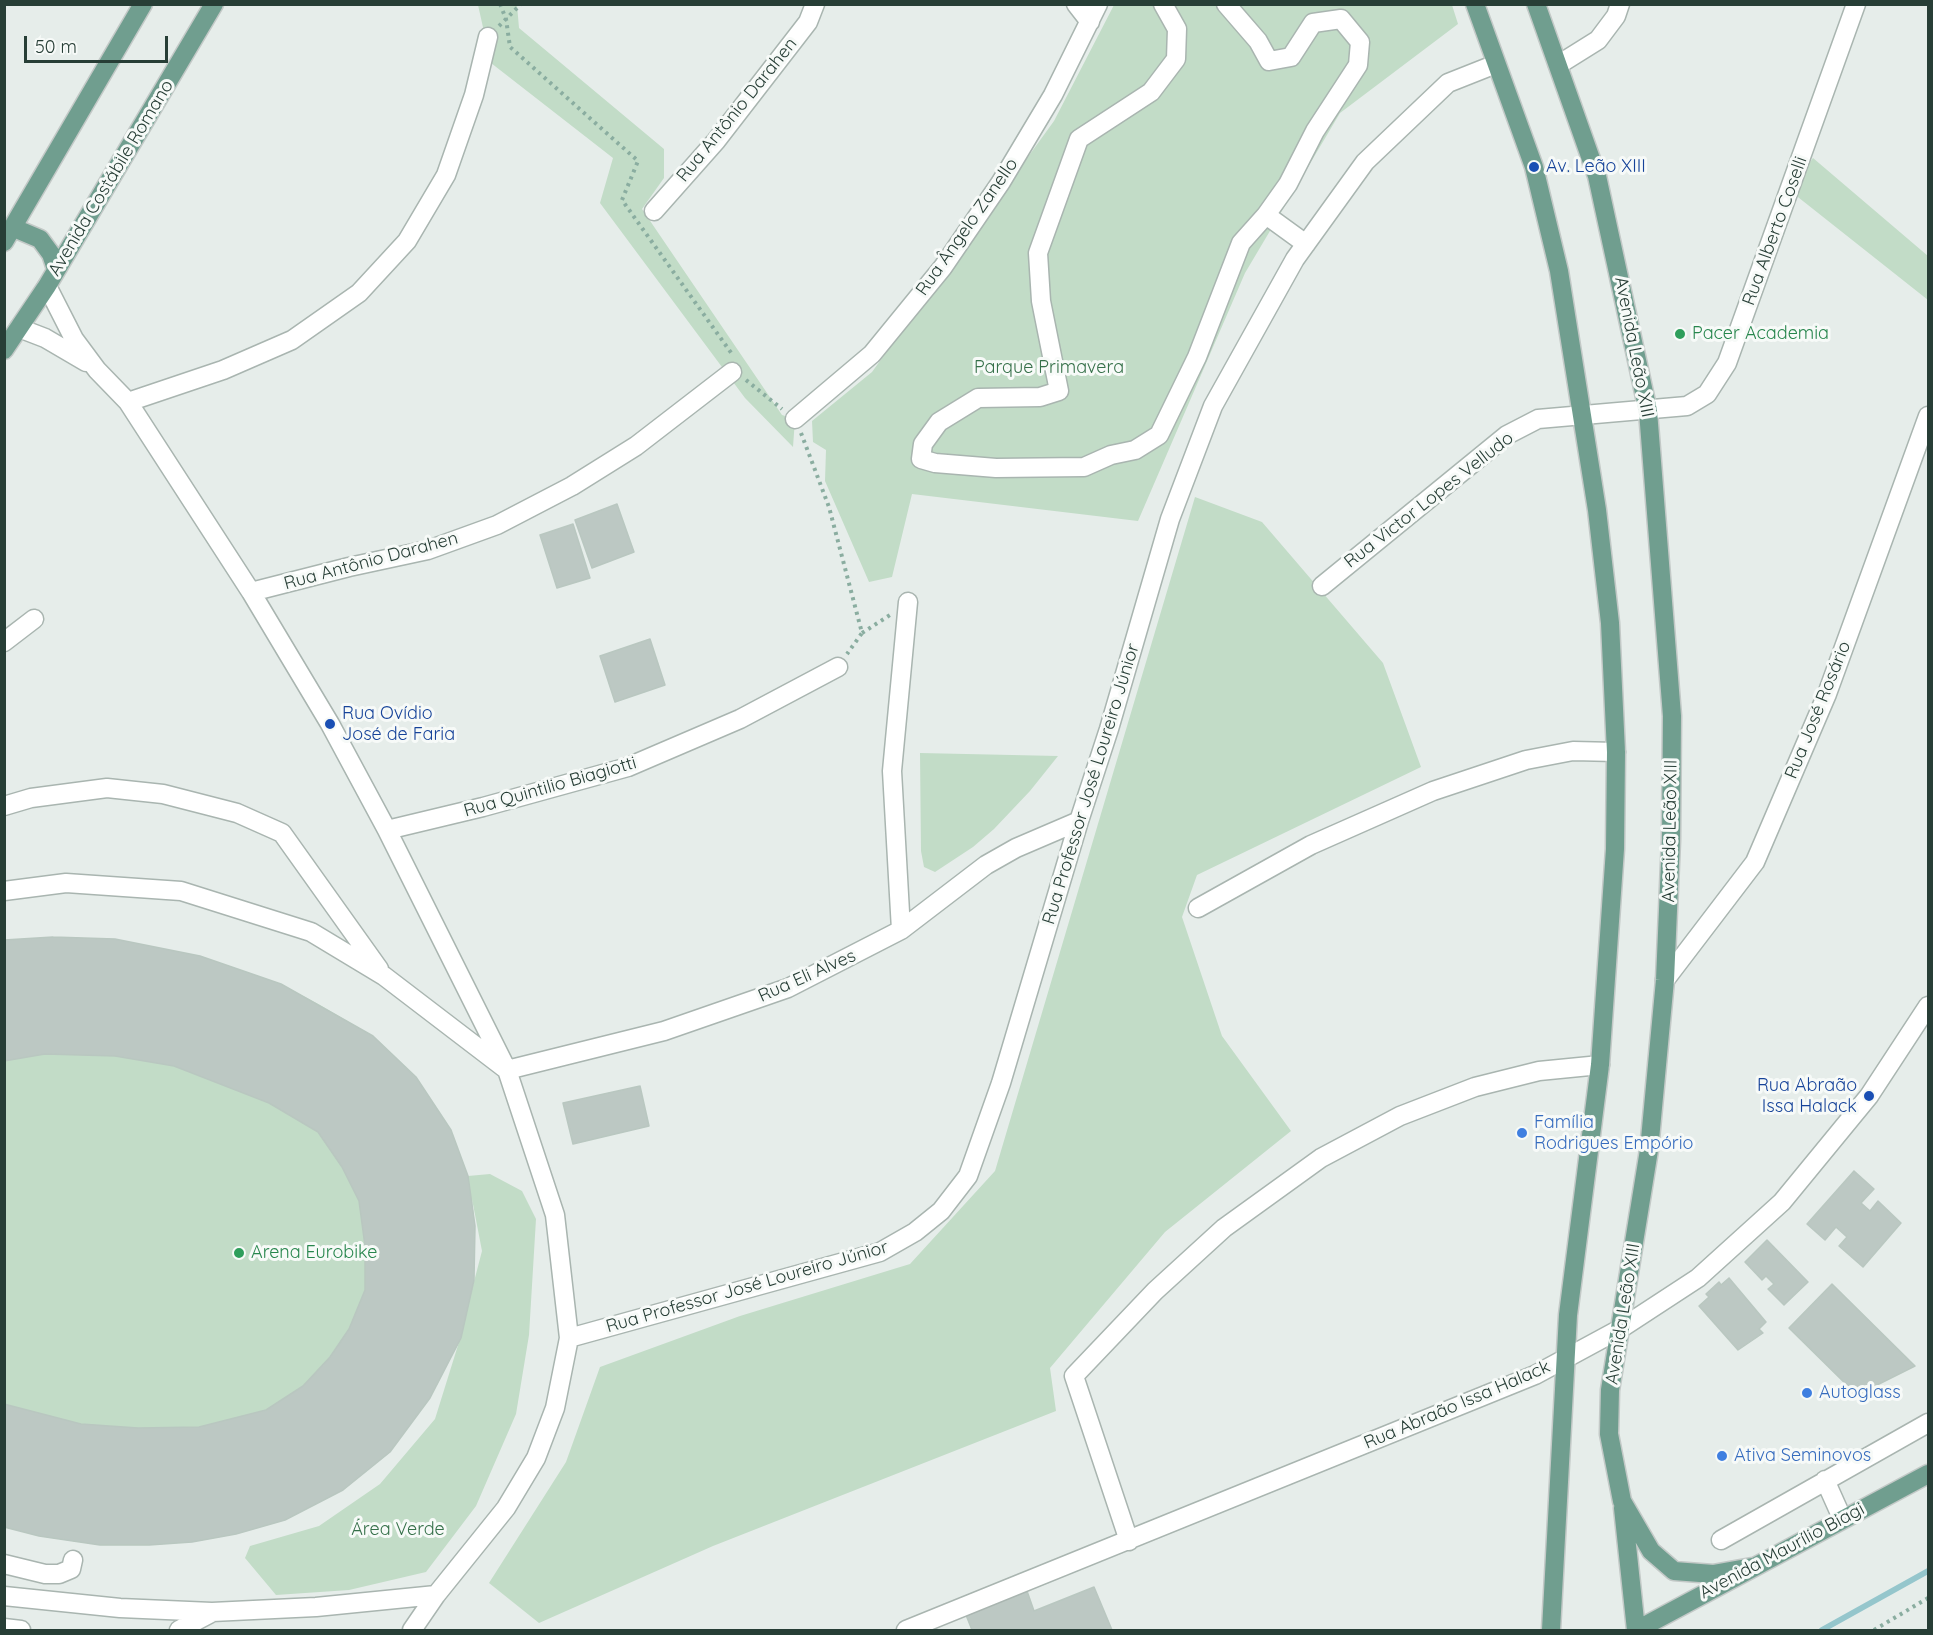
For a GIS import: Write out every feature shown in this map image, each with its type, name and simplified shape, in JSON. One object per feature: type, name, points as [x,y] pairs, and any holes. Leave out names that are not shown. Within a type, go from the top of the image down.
[{"type":"main road","points":[[56,270],[51,254],[40,239],[9,235],[143,4]]},
{"type":"main road","name":"Avenida Costábile Romano","points":[[4,350],[12,324],[47,286],[214,4]]},
{"type":"main road","points":[[1475,4],[1534,167],[1559,271],[1583,415],[1610,623],[1616,752],[1615,849],[1600,1065],[1565,1356],[1551,1630]]},
{"type":"main road","name":"Avenida Leão XIII","points":[[1536,4],[1597,176],[1648,411],[1672,716],[1671,840],[1665,980],[1649,1150],[1610,1390],[1609,1434],[1622,1501],[1652,1551],[1674,1571],[1713,1574],[1752,1567]]},
{"type":"main road","name":"Avenida Maurílio Biagi","points":[[1636,1630],[1842,1518],[1929,1474]]},
{"type":"main road","points":[[1622,1501],[1636,1630]]},
{"type":"street","name":"Rua Antônio Darahen","points":[[654,211],[716,141],[808,22],[815,4]]},
{"type":"street","points":[[1076,4],[1090,22]]},
{"type":"street","name":"Rua Ângelo Zanello","points":[[795,418],[872,354],[943,267],[1001,182],[1042,115],[1098,4]]},
{"type":"street","points":[[1163,4],[1177,28],[1176,59],[1151,92],[1079,140],[1038,253],[1041,301],[1059,391],[1040,397],[978,399],[939,422],[923,444],[921,459],[935,464],[996,468],[1084,466],[1111,455],[1135,450],[1159,435],[1197,357],[1241,243],[1266,215],[1358,65],[1360,42],[1341,19],[1313,23],[1292,57],[1269,62],[1257,41],[1226,4]]},
{"type":"street","points":[[1558,65],[1598,40],[1616,16],[1620,4]]},
{"type":"street","name":"Rua Alberto Coselli","points":[[1648,411],[1687,406],[1707,394],[1727,363],[1856,4]]},
{"type":"street","points":[[128,402],[223,370],[292,340],[359,293],[407,241],[446,175],[474,95],[488,37]]},
{"type":"street","name":"Rua Professor José Loureiro Júnior","points":[[569,1338],[880,1252],[915,1232],[941,1210],[968,1176],[1001,1083],[1079,821],[1109,729],[1170,519],[1212,406],[1306,244],[1365,162],[1449,83],[1496,64]]},
{"type":"street","points":[[1266,215],[1306,244]]},
{"type":"street","points":[[47,286],[74,339],[97,370],[128,402],[251,592],[330,724],[387,830],[507,1070],[555,1215],[569,1338],[555,1408],[536,1458],[506,1508],[436,1595],[412,1630]]},
{"type":"street","points":[[12,324],[45,338],[97,370]]},
{"type":"street","name":"Rua Antônio Darahen","points":[[251,592],[428,550],[496,525],[572,486],[636,446],[732,372]]},
{"type":"street","name":"Rua Victor Lopes Velludo","points":[[1322,586],[1508,435],[1538,419],[1648,411]]},
{"type":"street","name":"Rua José Rosário","points":[[1665,980],[1755,862],[1827,694],[1929,416]]},
{"type":"street","points":[[901,930],[892,771],[908,602]]},
{"type":"street","points":[[4,642],[34,619]]},
{"type":"street","name":"Rua Quintilio Biagiotti","points":[[387,830],[483,807],[628,767],[740,719],[838,667]]},
{"type":"street","points":[[1198,908],[1311,845],[1433,791],[1526,760],[1573,752],[1616,752]]},
{"type":"street","points":[[4,806],[31,798],[107,788],[163,794],[237,813],[282,833],[384,976]]},
{"type":"street","name":"Rua Eli Alves","points":[[507,1070],[664,1030],[788,988],[901,930],[986,866],[1016,848],[1079,821]]},
{"type":"street","points":[[4,891],[66,883],[182,891],[311,932],[384,976],[507,1070]]},
{"type":"street","name":"Rua Abraão Issa Halack","points":[[906,1630],[1535,1375],[1565,1356],[1620,1329],[1698,1278],[1782,1202],[1869,1096],[1929,1006]]},
{"type":"street","points":[[1129,1541],[1074,1376],[1155,1291],[1224,1228],[1321,1158],[1400,1116],[1475,1087],[1539,1071],[1600,1065]]},
{"type":"street","points":[[1721,1540],[1929,1423]]},
{"type":"street","points":[[1825,1480],[1842,1518]]},
{"type":"street","points":[[4,1564],[45,1574],[59,1574],[71,1569],[73,1560]]},
{"type":"street","points":[[4,1596],[120,1608],[212,1612],[316,1607],[436,1595]]},
{"type":"street","points":[[179,1630],[212,1612]]},
{"type":"street","points":[[4,1628],[21,1630]]},
{"type":"path","points":[[500,4],[506,19],[510,47],[638,161],[622,200],[732,353],[732,372],[753,383],[795,418],[829,507],[862,633]]},
{"type":"path","points":[[488,37],[521,4]]},
{"type":"path","points":[[838,667],[862,633],[908,602]]},
{"type":"path","points":[[1874,1630],[1929,1598]]},
{"type":"green space","points":[[478,5],[517,5],[519,28],[664,149],[664,178],[642,209],[782,415],[795,419],[793,447],[745,398],[600,203],[613,158],[491,63]]},
{"type":"green space","name":"Parque Primavera","points":[[1114,5],[1452,5],[1458,24],[1340,113],[1245,273],[1138,521],[912,494],[892,577],[869,582],[825,481],[826,450],[813,442],[812,421],[872,372],[1054,121]]},
{"type":"green space","points":[[1813,158],[1928,256],[1928,300],[1789,190]]},
{"type":"green space","points":[[1195,497],[1262,522],[1383,663],[1421,767],[1197,875],[1182,917],[1222,1036],[1291,1131],[1165,1232],[1050,1368],[1056,1411],[713,1546],[539,1623],[489,1583],[566,1462],[600,1367],[740,1316],[910,1264],[995,1171]]},
{"type":"green space","points":[[920,753],[1058,756],[1030,791],[994,829],[973,847],[935,872],[924,867],[921,851]]},
{"type":"green space","name":"Arena Eurobike","points":[[53,937],[200,956],[281,984],[373,1036],[416,1077],[451,1130],[468,1176],[490,1174],[522,1191],[536,1219],[529,1335],[516,1414],[476,1506],[426,1572],[349,1590],[276,1595],[245,1558],[250,1546],[319,1526],[380,1484],[435,1419],[459,1342],[430,1398],[390,1452],[343,1490],[285,1520],[236,1534],[192,1542],[149,1545],[100,1545],[39,1536],[5,1527],[4,940]],"holes":[[[472,1199],[482,1251],[470,1297],[475,1226]]]},
{"type":"building","points":[[617,504],[634,552],[592,568],[575,520]]},
{"type":"building","points":[[573,524],[590,578],[557,588],[540,535]]},
{"type":"building","points":[[650,639],[665,685],[615,702],[600,656]]},
{"type":"building","points":[[53,937],[115,939],[200,956],[281,984],[373,1036],[416,1077],[451,1130],[468,1176],[475,1226],[474,1280],[461,1338],[430,1398],[390,1452],[343,1490],[285,1520],[236,1534],[192,1542],[149,1545],[100,1545],[39,1536],[4,1527],[4,1404],[81,1424],[138,1428],[199,1427],[266,1410],[303,1386],[330,1357],[349,1329],[365,1290],[365,1246],[359,1201],[342,1167],[318,1132],[269,1103],[174,1066],[115,1056],[45,1054],[4,1061],[4,940]]},
{"type":"building","points":[[640,1086],[649,1126],[573,1144],[563,1103]]},
{"type":"building","points":[[1854,1171],[1874,1189],[1861,1203],[1870,1211],[1878,1201],[1901,1223],[1863,1267],[1839,1246],[1847,1237],[1836,1227],[1825,1240],[1807,1224]]},
{"type":"building","points":[[1767,1240],[1808,1282],[1784,1305],[1768,1289],[1774,1284],[1766,1276],[1762,1280],[1745,1262]]},
{"type":"building","points":[[1729,1278],[1766,1322],[1759,1329],[1763,1333],[1738,1350],[1699,1306],[1709,1297],[1706,1294],[1719,1282],[1721,1285]]},
{"type":"building","points":[[1832,1284],[1915,1366],[1857,1395],[1789,1328]]},
{"type":"building","points":[[1094,1587],[1112,1630],[972,1630],[966,1615],[1027,1591],[1034,1611]]},
{"type":"waterway","points":[[1822,1630],[1928,1571]]},
{"type":"place","name":"Av. Leão XIII","points":[[1534,167]]},
{"type":"place","name":"Pacer Academia","points":[[1680,334]]},
{"type":"place","name":"Rua Ovídio José de Faria","points":[[330,724]]},
{"type":"place","name":"Rua Abraão Issa Halack","points":[[1869,1096]]},
{"type":"place","name":"Família Rodrigues Empório","points":[[1522,1133]]},
{"type":"place","name":"Arena Eurobike","points":[[239,1253]]},
{"type":"place","name":"Autoglass","points":[[1807,1393]]},
{"type":"place","name":"Ativa Seminovos","points":[[1722,1456]]},
{"type":"park label","name":"Área Verde","points":[[398,1530]]}]
